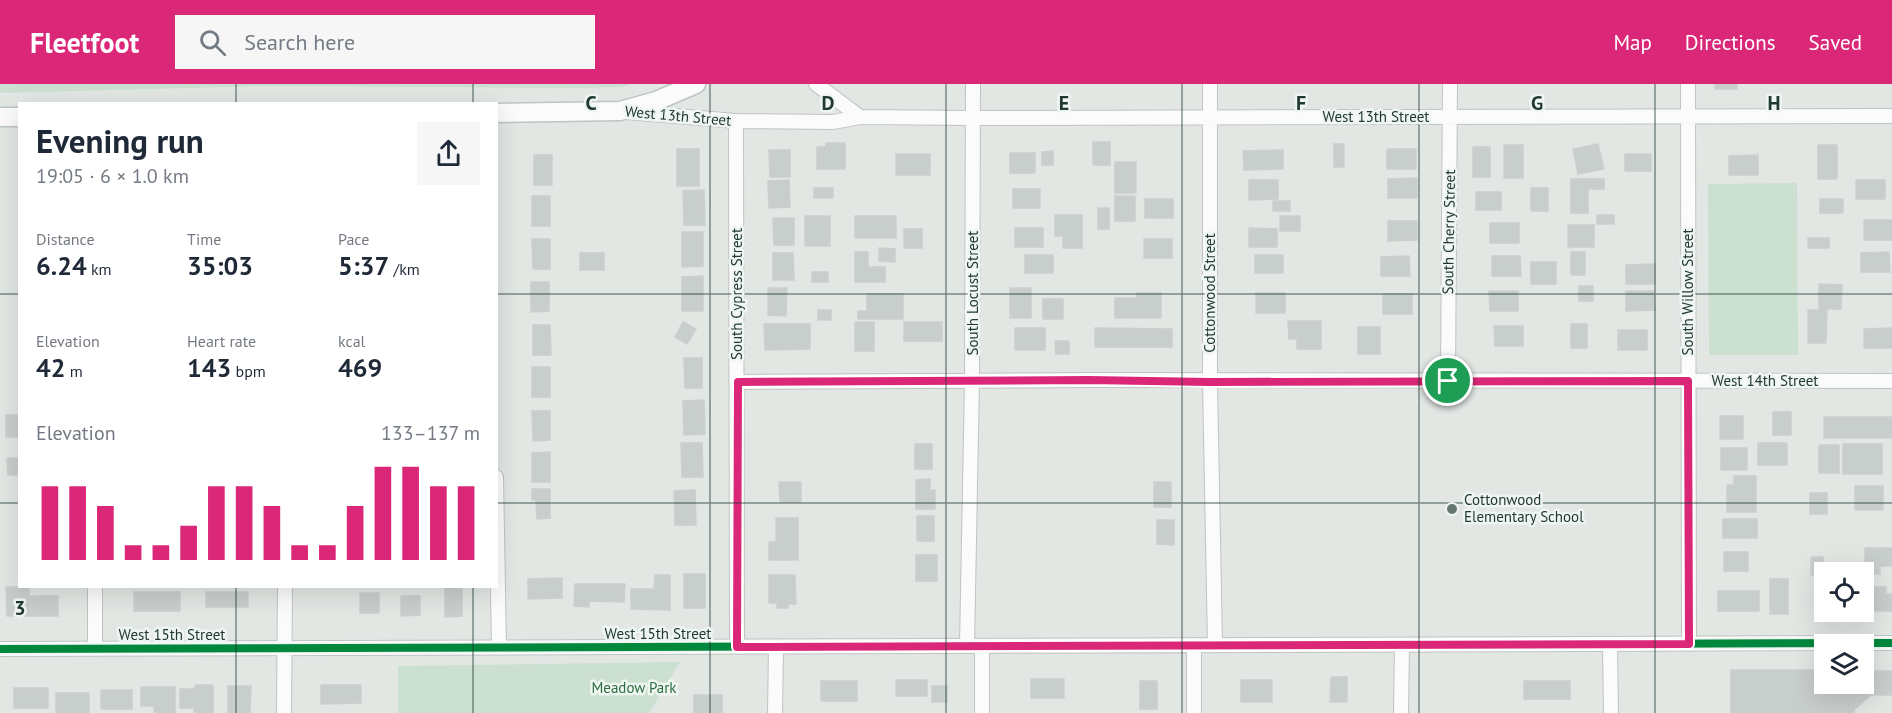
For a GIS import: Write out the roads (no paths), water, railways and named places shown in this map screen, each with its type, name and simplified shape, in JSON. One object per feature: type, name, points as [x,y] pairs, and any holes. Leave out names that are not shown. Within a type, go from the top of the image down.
[{"type":"main road","points":[[620,111],[656,101],[696,84]]},
{"type":"main road","name":"West 13th Street","points":[[498,113],[620,111]]},
{"type":"main road","points":[[0,117],[18,117]]},
{"type":"street","points":[[816,84],[860,117]]},
{"type":"street","name":"South Locust Street","points":[[967,646],[972,381],[973,84]]},
{"type":"street","name":"Cottonwood Street","points":[[1210,84],[1210,382],[1215,645]]},
{"type":"street","name":"South Cherry Street","points":[[1448,381],[1450,84]]},
{"type":"street","name":"South Willow Street","points":[[1688,84],[1689,644]]},
{"type":"street","name":"West 13th Street","points":[[620,111],[736,121],[833,122],[860,117],[1892,116]]},
{"type":"street","name":"South Cypress Street","points":[[736,121],[737,647]]},
{"type":"street","name":"West 14th Street","points":[[738,382],[1892,381]]},
{"type":"street","points":[[95,588],[95,649]]},
{"type":"street","points":[[284,713],[285,588]]},
{"type":"street","points":[[498,588],[499,648]]},
{"type":"street","name":"West 15th Street","points":[[0,649],[1892,643]]},
{"type":"street","points":[[1610,644],[1611,713]]},
{"type":"street","points":[[1194,645],[1194,713]]},
{"type":"street","points":[[1401,645],[1401,713]]},
{"type":"street","points":[[982,646],[982,713]]},
{"type":"street","points":[[775,713],[776,647]]},
{"type":"place","name":"Cottonwood Elementary School","points":[[1452,509]]},
{"type":"park label","name":"Meadow Park","points":[[634,688]]}]
